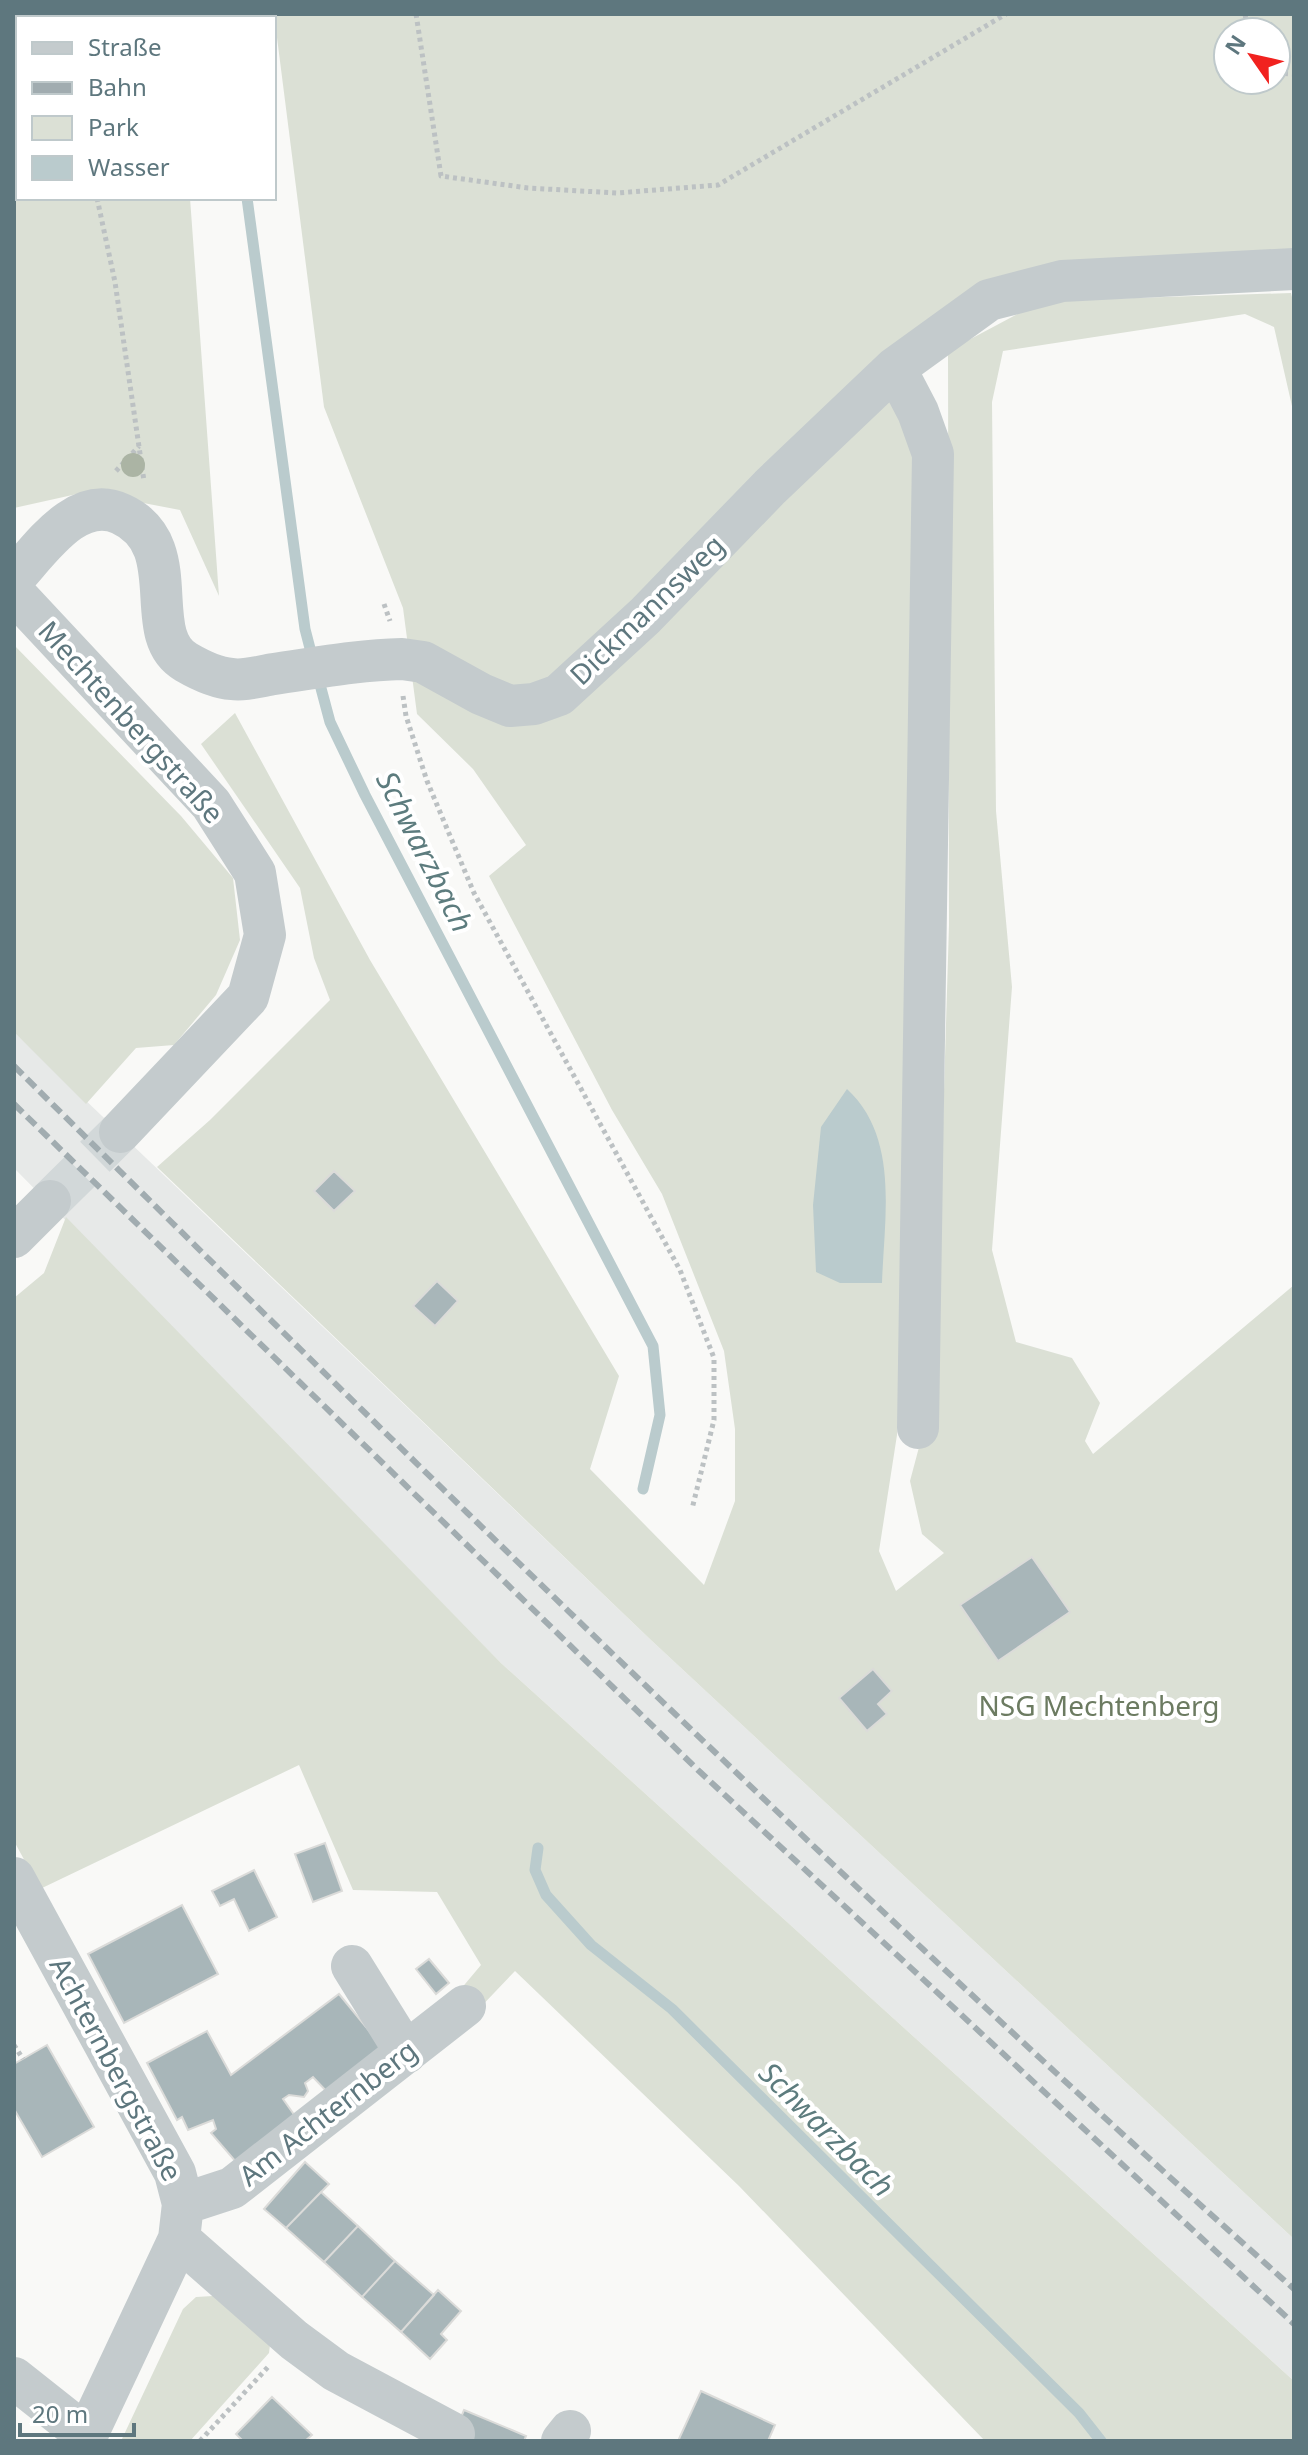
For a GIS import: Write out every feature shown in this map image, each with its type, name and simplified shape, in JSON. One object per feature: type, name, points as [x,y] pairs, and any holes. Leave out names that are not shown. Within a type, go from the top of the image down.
[{"type":"street","name":"Dickmannsweg","points":[[14,578],[77,516],[91,511],[114,510],[139,525],[152,538],[163,591],[166,637],[183,661],[233,680],[392,659],[423,662],[510,706],[534,704],[559,695],[645,616],[770,487],[895,368],[962,316],[989,300],[1062,281],[1294,269]]},
{"type":"street","points":[[895,368],[918,412],[933,454],[918,1428]]},
{"type":"street","name":"Mechtenbergstraße","points":[[14,593],[211,804],[255,873],[265,935],[248,997],[120,1132]]},
{"type":"street","points":[[14,1237],[50,1201]]},
{"type":"street","name":"Achternbergstraße","points":[[14,1878],[175,2173],[181,2221]]},
{"type":"street","points":[[352,1966],[406,2053]]},
{"type":"street","name":"Am Achternberg","points":[[181,2221],[232,2188],[465,2006]]},
{"type":"street","points":[[14,2378],[85,2438],[181,2221],[294,2340],[336,2371],[454,2434]]},
{"type":"path","points":[[416,14],[441,176],[528,188],[617,193],[718,185],[1006,14]]},
{"type":"path","points":[[97,200],[115,282],[140,445]]},
{"type":"path","points":[[384,604],[392,659],[399,671],[406,716],[427,781],[474,893],[680,1270],[714,1358],[714,1420],[692,1509]]},
{"type":"path","points":[[14,2045],[23,2059]]},
{"type":"path","points":[[200,2441],[294,2340]]},
{"type":"shaded area","points":[[14,1032],[652,1641],[1294,2239],[1294,2381],[501,1663],[14,1168]]},
{"type":"green space","points":[[14,14],[174,14],[16,16],[16,200],[190,200],[219,596],[180,510],[86,492],[14,508]]},
{"type":"green space","name":"NSG Mechtenberg","points":[[274,14],[1294,14],[1294,277],[1062,279],[894,376],[917,439],[907,1276],[897,1435],[879,1551],[896,1591],[944,1553],[922,1534],[910,1481],[935,1387],[949,925],[948,351],[1042,301],[1291,293],[1294,305],[1294,415],[1274,327],[1245,314],[1003,351],[992,402],[996,811],[1012,987],[992,1250],[1016,1342],[1072,1358],[1100,1403],[1085,1441],[1093,1454],[1294,1285],[1294,2239],[652,1641],[157,1167],[210,1120],[330,1000],[314,958],[300,888],[201,744],[235,713],[370,960],[619,1376],[590,1469],[704,1585],[735,1501],[735,1429],[724,1351],[662,1194],[612,1110],[489,876],[526,845],[473,769],[417,714],[403,608],[324,407]]},
{"type":"green space","points":[[14,645],[181,816],[233,878],[240,940],[216,995],[174,1045],[136,1048],[86,1104],[14,1032]]},
{"type":"green space","points":[[66,1217],[501,1663],[1294,2381],[1294,2441],[985,2441],[739,2186],[515,1971],[474,2014],[460,1990],[481,1965],[437,1892],[353,1890],[299,1765],[40,1889],[14,1841],[14,1298],[44,1273]]},
{"type":"green space","points":[[213,2296],[270,2345],[269,2353],[190,2441],[121,2441],[183,2309],[196,2297]]},
{"type":"water","points":[[847,1089],[864,1109],[882,1155],[886,1206],[882,1283],[840,1283],[816,1272],[813,1205],[821,1127]]},
{"type":"building","points":[[334,1171],[355,1191],[334,1211],[314,1191]]},
{"type":"building","points":[[437,1281],[458,1301],[435,1326],[413,1306]]},
{"type":"building","points":[[1032,1557],[1070,1612],[998,1661],[960,1605]]},
{"type":"building","points":[[873,1669],[892,1691],[878,1704],[887,1714],[867,1731],[839,1698]]},
{"type":"building","points":[[325,1843],[342,1891],[313,1902],[295,1854]]},
{"type":"building","points":[[254,1870],[277,1917],[249,1931],[234,1899],[220,1906],[212,1891]]},
{"type":"building","points":[[182,1905],[218,1974],[124,2023],[88,1954]]},
{"type":"building","points":[[429,1959],[449,1983],[436,1994],[416,1969]]},
{"type":"building","points":[[339,1994],[384,2049],[329,2094],[313,2077],[305,2083],[308,2091],[304,2097],[289,2095],[283,2099],[295,2116],[236,2162],[211,2133],[216,2129],[213,2120],[188,2130],[182,2117],[177,2120],[147,2063],[207,2031],[231,2075]]},
{"type":"building","points":[[47,2045],[94,2127],[42,2157],[14,2109],[14,2064]]},
{"type":"building","points":[[305,2162],[329,2184],[286,2228],[264,2209]]},
{"type":"building","points":[[321,2192],[358,2226],[324,2262],[286,2228]]},
{"type":"building","points":[[358,2226],[395,2261],[362,2297],[324,2262]]},
{"type":"building","points":[[395,2261],[434,2295],[401,2332],[362,2297]]},
{"type":"building","points":[[438,2290],[461,2311],[441,2334],[447,2340],[430,2359],[401,2332]]},
{"type":"building","points":[[701,2391],[775,2425],[768,2441],[678,2441]]},
{"type":"building","points":[[272,2397],[312,2435],[305,2441],[243,2441],[236,2434]]},
{"type":"building","points":[[464,2410],[526,2436],[524,2441],[451,2441]]},
{"type":"waterway","name":"Schwarzbach","points":[[247,200],[305,629],[313,660]]},
{"type":"waterway","name":"Schwarzbach","points":[[318,677],[330,722],[365,795],[653,1346],[660,1415],[643,1489]]},
{"type":"waterway","name":"Schwarzbach","points":[[538,1848],[535,1870],[546,1895],[591,1945],[672,2009],[1079,2413],[1101,2441]]},
{"type":"tunnel","points":[[50,1201],[120,1132]]},
{"type":"railway","points":[[14,1066],[487,1532],[806,1839],[967,1991],[1294,2289]]},
{"type":"railway","points":[[14,1104],[699,1771],[1294,2324]]}]
